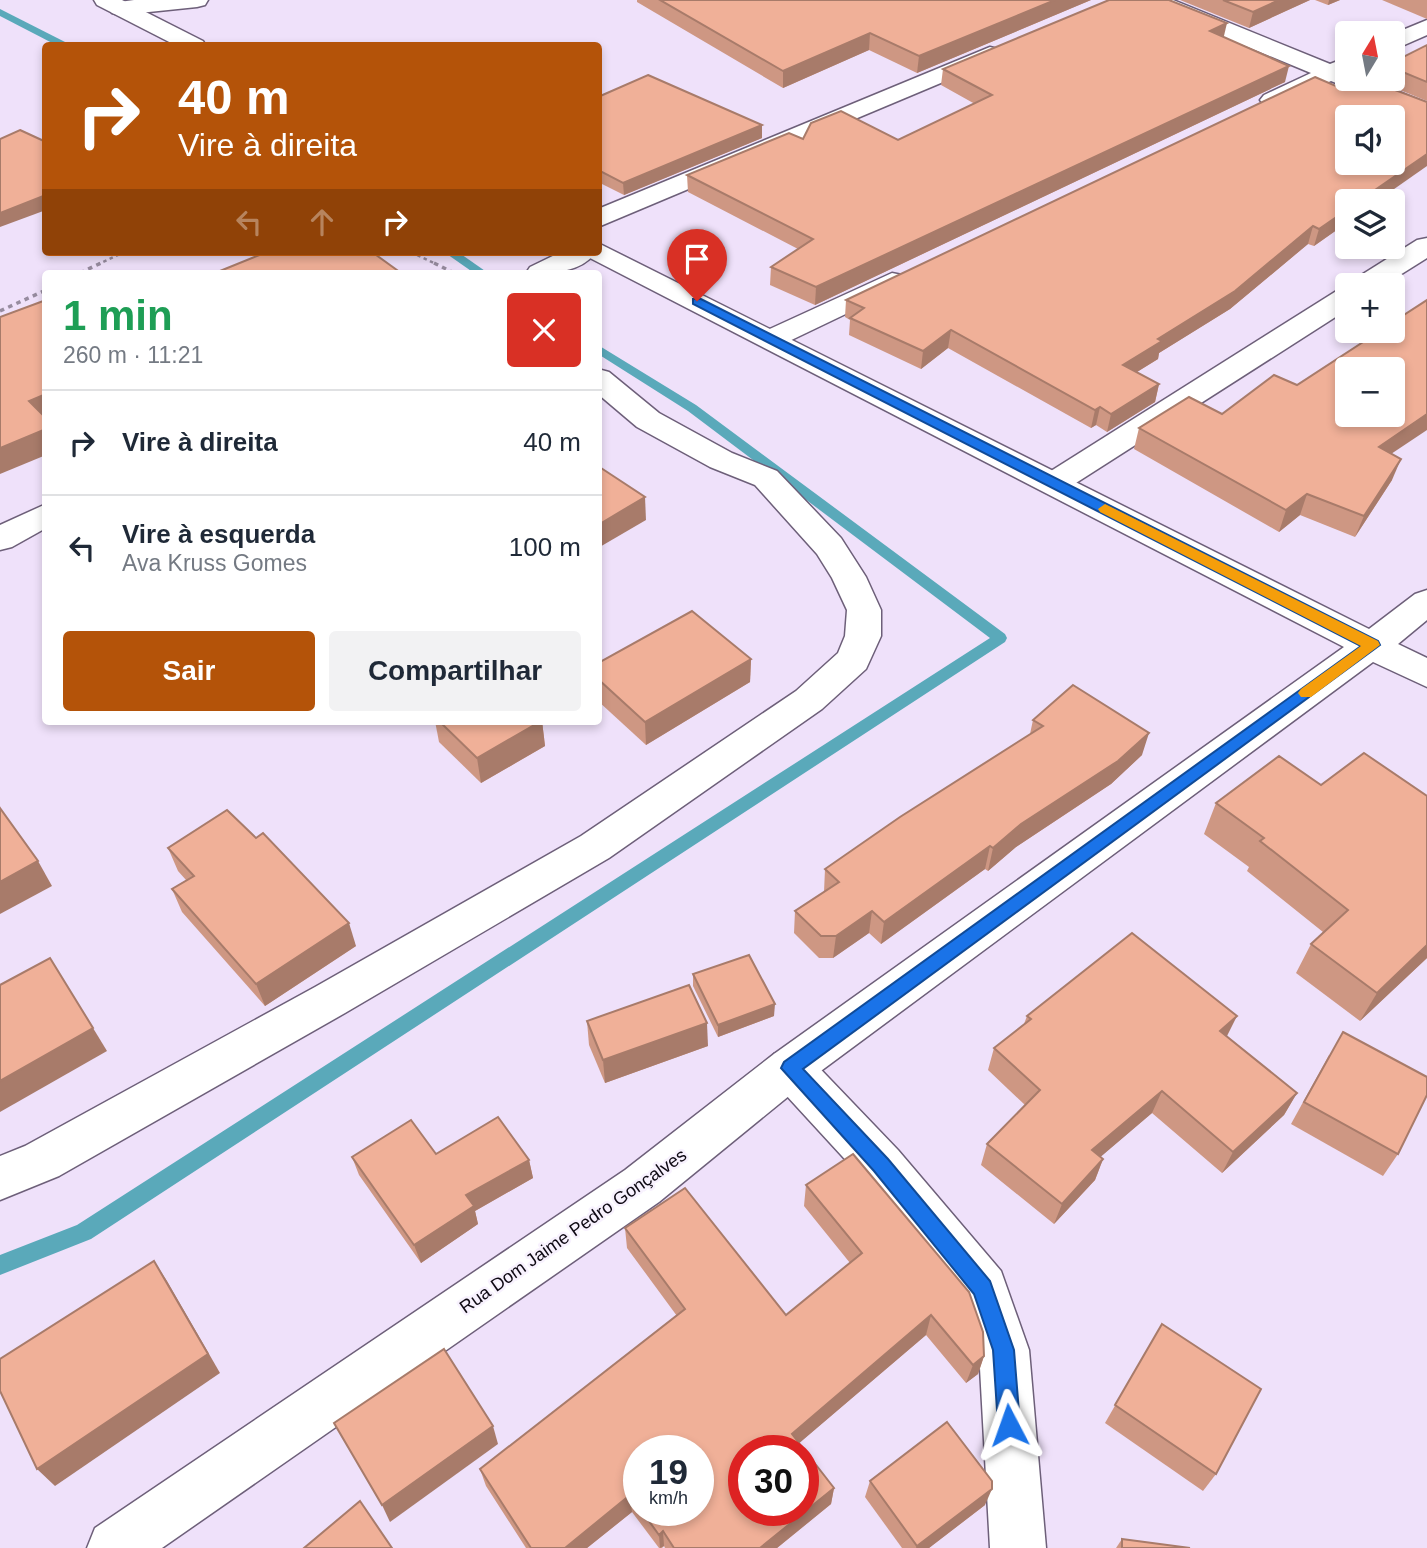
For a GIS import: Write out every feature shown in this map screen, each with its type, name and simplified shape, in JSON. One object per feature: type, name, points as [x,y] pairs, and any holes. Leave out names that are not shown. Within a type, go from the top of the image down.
[{"type":"street","points":[[113,4],[197,0]]},
{"type":"street","points":[[1154,0],[1335,67]]},
{"type":"street","points":[[113,4],[187,42]]},
{"type":"street","points":[[1405,37],[1427,27]]},
{"type":"street","points":[[602,217],[1016,43]]},
{"type":"street","points":[[1256,108],[1335,70]]},
{"type":"street","points":[[1385,91],[1427,112]]},
{"type":"street","points":[[1384,273],[1427,246]]},
{"type":"street","points":[[602,253],[1427,674]]},
{"type":"street","points":[[546,270],[574,256]]},
{"type":"street","points":[[771,339],[920,268]]},
{"type":"street","points":[[1054,483],[1335,304]]},
{"type":"street","points":[[0,1178],[42,1161],[294,1020],[595,846],[809,700],[853,660],[863,636],[864,610],[849,577],[829,545],[766,478],[721,460],[648,420],[602,381]]},
{"type":"street","points":[[0,539],[42,516]]},
{"type":"street","name":"Rua Dom Jaime Pedro Gonçalves","points":[[115,1548],[642,1186],[790,1068],[1372,645],[1427,602]]},
{"type":"street","points":[[790,1068],[881,1165],[983,1289],[1004,1350],[1018,1548]]},
{"type":"path","points":[[86,270],[116,256]]},
{"type":"path","points":[[419,256],[448,270]]},
{"type":"path","points":[[0,312],[42,292]]},
{"type":"building","points":[[660,0],[1055,0],[919,56],[870,33],[783,71]]},
{"type":"building","points":[[1109,0],[1169,0],[1227,23],[1210,31],[1289,66],[816,287],[771,267],[813,239],[687,175],[789,133],[803,139],[811,123],[841,111],[898,140],[992,95],[943,69]]},
{"type":"building","points":[[1223,0],[1279,0],[1253,12]]},
{"type":"building","points":[[1427,45],[1427,82],[1405,73],[1405,56]]},
{"type":"building","points":[[648,75],[762,125],[623,183],[602,172],[602,95]]},
{"type":"building","points":[[1315,77],[1335,86],[1335,91],[1398,91],[1427,102],[1427,154],[1405,169],[1405,105],[1335,105],[1335,175],[1397,175],[1376,189],[1335,189],[1335,218],[1319,229],[1313,226],[1235,291],[1158,339],[1162,341],[1123,365],[1159,384],[1111,414],[1100,407],[1095,410],[951,330],[923,351],[850,318],[864,308],[846,300]]},
{"type":"building","points":[[20,130],[42,140],[42,197],[0,213],[0,139]]},
{"type":"building","points":[[257,256],[378,256],[397,270],[222,270]]},
{"type":"building","points":[[1427,300],[1427,414],[1379,447],[1401,459],[1364,516],[1307,494],[1286,510],[1139,428],[1189,397],[1222,414],[1274,375],[1297,385],[1335,360],[1335,427],[1405,427],[1405,357],[1340,357],[1362,343],[1405,343],[1405,314]]},
{"type":"building","points":[[42,301],[42,396],[29,401],[42,414],[42,431],[0,448],[0,317]]},
{"type":"building","points":[[602,469],[645,497],[602,523]]},
{"type":"building","points":[[692,611],[751,659],[645,722],[602,683],[602,661]]},
{"type":"building","points":[[1073,685],[1149,733],[1118,761],[1021,824],[993,848],[990,846],[884,922],[872,911],[836,936],[821,936],[795,911],[839,882],[825,869],[900,817],[1043,726],[1033,720]]},
{"type":"building","points":[[443,725],[534,725],[477,758]]},
{"type":"building","points":[[1364,753],[1427,796],[1427,945],[1377,993],[1311,944],[1348,910],[1260,841],[1264,838],[1216,803],[1279,756],[1321,785]]},
{"type":"building","points":[[0,808],[38,861],[0,882]]},
{"type":"building","points":[[227,810],[256,838],[263,833],[349,923],[256,984],[172,889],[194,876],[168,848]]},
{"type":"building","points":[[1132,933],[1237,1016],[1220,1031],[1297,1093],[1233,1152],[1162,1091],[1092,1150],[1103,1159],[1062,1204],[987,1144],[1040,1090],[994,1048],[1031,1019],[1027,1016]]},
{"type":"building","points":[[749,955],[775,1004],[718,1025],[693,974]]},
{"type":"building","points":[[50,958],[93,1028],[0,1081],[0,985]]},
{"type":"building","points":[[689,985],[707,1023],[603,1060],[587,1021]]},
{"type":"building","points":[[1343,1032],[1427,1077],[1427,1095],[1398,1154],[1304,1102]]},
{"type":"building","points":[[498,1117],[529,1160],[466,1195],[474,1206],[414,1245],[352,1157],[411,1120],[436,1154]]},
{"type":"building","points":[[853,1154],[969,1292],[983,1332],[984,1356],[973,1365],[931,1315],[793,1435],[728,1435],[728,1526],[787,1526],[760,1548],[674,1548],[663,1531],[659,1535],[653,1526],[714,1526],[714,1435],[623,1435],[623,1501],[565,1548],[531,1548],[480,1469],[685,1309],[625,1228],[685,1188],[786,1315],[862,1253],[806,1185]]},
{"type":"building","points":[[154,1261],[208,1354],[37,1469],[0,1391],[0,1359]]},
{"type":"building","points":[[1162,1324],[1261,1389],[1216,1474],[1115,1405]]},
{"type":"building","points":[[444,1349],[493,1426],[382,1505],[334,1423]]},
{"type":"building","points":[[947,1422],[992,1481],[992,1489],[917,1546],[870,1481]]},
{"type":"building","points":[[819,1469],[834,1488],[819,1500]]},
{"type":"building","points":[[360,1501],[392,1548],[304,1548]]},
{"type":"building","points":[[1122,1539],[1190,1548],[1122,1548]]},
{"type":"waterway","points":[[0,12],[58,42]]},
{"type":"waterway","points":[[456,256],[477,270]]},
{"type":"waterway","points":[[0,1265],[84,1232],[1000,638],[692,408],[602,351]]},
{"type":"slow traffic","points":[[1105,509],[1372,645],[1306,693]]},
{"type":"route","points":[[697,301],[1372,645],[790,1068],[881,1165],[983,1289],[1004,1350],[1009,1425]]}]
